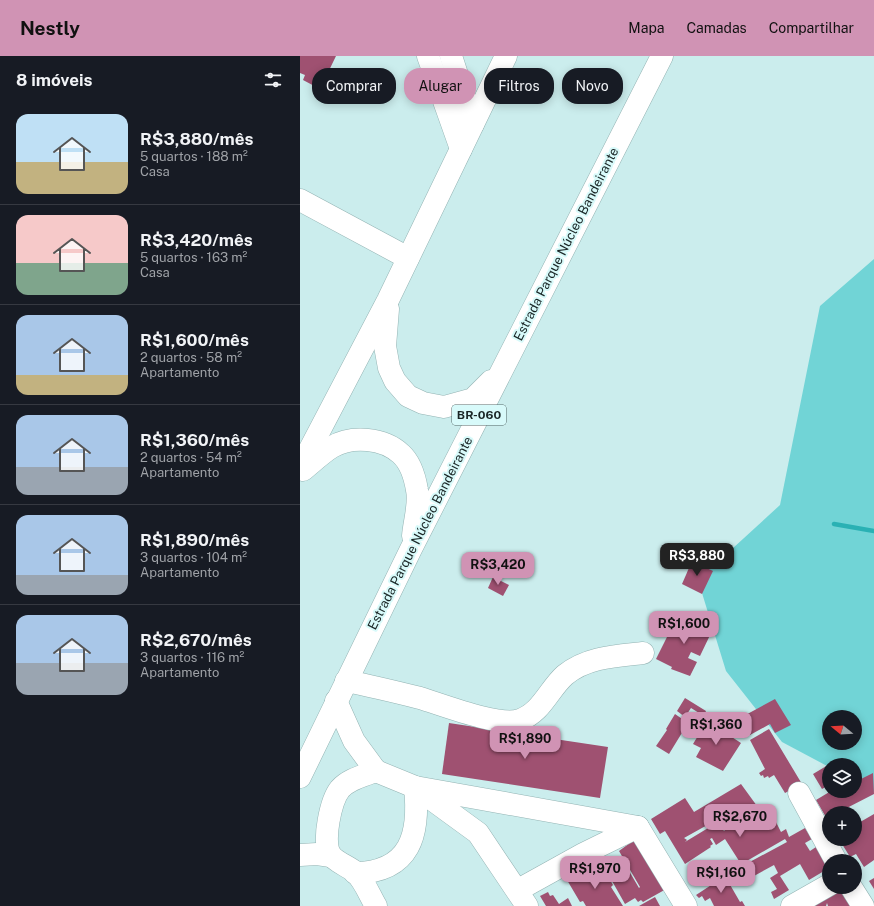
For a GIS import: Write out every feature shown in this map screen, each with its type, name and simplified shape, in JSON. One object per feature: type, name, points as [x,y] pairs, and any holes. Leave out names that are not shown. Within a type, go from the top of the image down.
[{"type":"main road","points":[[428,56],[461,149]]},
{"type":"main road","points":[[451,56],[473,124]]},
{"type":"main road","points":[[300,468],[388,300],[506,56]]},
{"type":"main road","name":"Estrada Parque Núcleo Bandeirante","points":[[300,777],[411,549],[662,56]]},
{"type":"main road","points":[[300,200],[408,258]]},
{"type":"main road","points":[[388,300],[385,346],[389,368],[395,381],[408,396],[423,403],[444,407],[466,401],[473,399],[503,370]]},
{"type":"main road","points":[[300,473],[332,447],[349,441],[365,440],[384,444],[402,454],[412,470],[418,492],[411,549]]},
{"type":"main road","points":[[346,680],[419,698],[482,717],[504,721],[520,720],[537,709],[565,675],[580,666],[597,659],[643,653]]},
{"type":"main road","points":[[336,701],[354,741],[376,771],[415,787],[638,827],[686,906]]},
{"type":"main road","points":[[331,856],[329,852],[328,832],[335,796],[341,788],[351,780],[376,771]]},
{"type":"main road","points":[[355,873],[371,873],[390,866],[409,848],[417,821],[415,787]]},
{"type":"main road","points":[[415,787],[478,833],[522,898],[583,854],[638,827]]},
{"type":"main road","points":[[799,793],[832,854]]},
{"type":"main road","points":[[300,855],[317,854],[331,856],[355,873],[376,906]]},
{"type":"main road","points":[[792,906],[822,889]]},
{"type":"main road","points":[[855,894],[863,906]]},
{"type":"shaded area","points":[[874,259],[874,792],[862,786],[862,758],[822,758],[822,763],[782,742],[726,671],[698,580],[780,505],[820,306]]},
{"type":"building","points":[[300,56],[336,56],[330,68],[312,68],[312,85],[303,80],[305,75],[300,73]]},
{"type":"building","points":[[692,561],[713,571],[702,594],[682,584]]},
{"type":"building","points":[[493,577],[509,585],[503,596],[488,588]]},
{"type":"building","points":[[678,615],[712,631],[700,656],[691,652],[688,658],[697,662],[690,676],[671,669],[672,667],[656,659]]},
{"type":"building","points":[[685,698],[706,711],[704,716],[691,708],[685,717],[677,711]]},
{"type":"building","points":[[775,699],[791,725],[775,733],[770,724],[750,735],[740,718]]},
{"type":"building","points":[[675,714],[688,723],[669,754],[656,746],[667,730],[666,729]]},
{"type":"building","points":[[707,721],[741,743],[723,771],[696,757],[701,748],[693,744]]},
{"type":"building","points":[[449,723],[608,747],[600,798],[442,774]]},
{"type":"building","points":[[769,729],[802,784],[785,793],[774,775],[769,778],[768,776],[764,778],[763,775],[761,776],[759,773],[765,769],[750,740]]},
{"type":"building","points":[[822,769],[822,789],[813,774]]},
{"type":"building","points":[[873,773],[874,794],[851,806],[822,806],[822,810],[816,800],[822,796],[822,798],[862,798],[862,778]]},
{"type":"building","points":[[741,784],[757,806],[745,814],[748,819],[760,812],[766,823],[774,818],[781,832],[786,829],[789,837],[805,828],[812,839],[805,843],[810,851],[816,847],[822,857],[822,872],[809,880],[800,864],[780,876],[789,890],[774,899],[771,892],[777,889],[770,878],[778,873],[774,865],[754,876],[752,874],[733,885],[726,874],[741,864],[725,839],[716,845],[712,838],[710,839],[713,844],[710,846],[711,847],[685,864],[665,831],[660,834],[651,819],[685,798],[694,812]],"holes":[[[718,819],[725,830],[724,831],[718,822],[685,842],[687,840],[684,838]],[[785,839],[787,842],[746,864],[745,862]]]},
{"type":"building","points":[[874,814],[874,860],[864,867],[862,864],[862,854],[848,854],[843,846],[862,846],[862,821]]},
{"type":"building","points":[[634,840],[668,888],[643,902],[641,900],[638,902],[635,898],[625,904],[603,865],[616,857],[622,866],[625,864],[639,888],[640,887],[619,851]]},
{"type":"building","points":[[603,868],[613,885],[611,887],[623,906],[586,906],[583,901],[580,902],[567,880],[579,873],[583,880]]},
{"type":"building","points":[[725,876],[740,902],[742,901],[745,906],[714,906],[710,898],[705,901],[702,896],[699,898],[696,895]]},
{"type":"building","points":[[874,878],[874,889],[869,881]]},
{"type":"building","points":[[548,892],[550,896],[553,895],[559,904],[568,898],[572,906],[546,906],[540,896]]},
{"type":"building","points":[[822,893],[844,894],[851,906],[828,906],[827,903],[826,906],[799,906]]},
{"type":"building","points":[[655,897],[660,906],[639,906]]},
{"type":"waterway","points":[[834,524],[874,531]]}]
